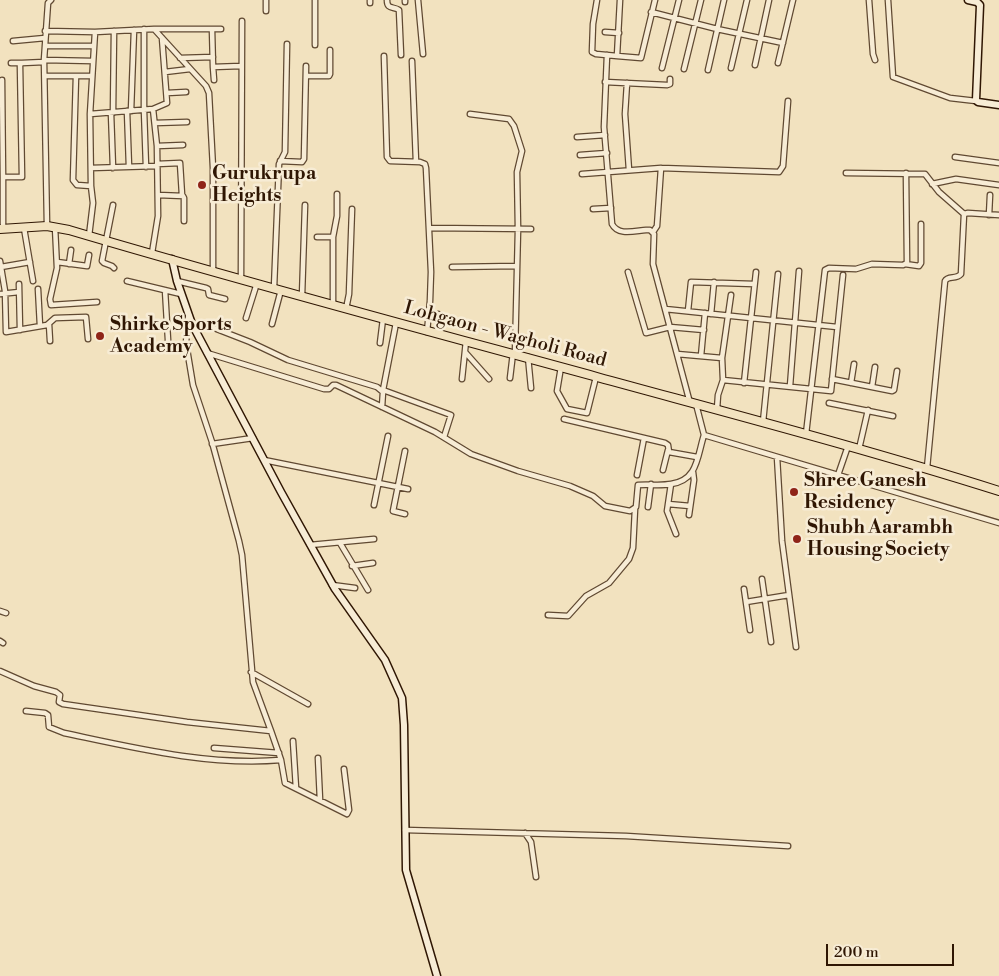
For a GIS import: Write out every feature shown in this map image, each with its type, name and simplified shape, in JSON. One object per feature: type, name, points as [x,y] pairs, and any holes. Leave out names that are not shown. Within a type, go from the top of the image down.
[{"type":"main road","name":"Lohgaon - Wagholi Road","points":[[2,229],[51,227],[89,236],[427,332],[514,353],[928,468],[999,491]]},
{"type":"street","points":[[51,0],[48,4],[44,61],[51,227],[57,272],[50,299],[51,305],[97,302]]},
{"type":"street","points":[[266,0],[266,11]]},
{"type":"street","points":[[314,0],[315,45]]},
{"type":"street","points":[[387,0],[387,5],[390,8],[399,10],[401,55]]},
{"type":"street","points":[[418,0],[423,54]]},
{"type":"street","points":[[597,0],[592,52],[594,54],[641,58],[655,0]]},
{"type":"street","points":[[617,56],[620,0]]},
{"type":"street","points":[[662,68],[679,0]]},
{"type":"street","points":[[684,69],[701,0]]},
{"type":"street","points":[[708,70],[724,0]]},
{"type":"street","points":[[731,68],[747,0]]},
{"type":"street","points":[[755,65],[769,0]]},
{"type":"street","points":[[778,63],[793,0]]},
{"type":"street","points":[[869,0],[875,60]]},
{"type":"street","points":[[888,0],[893,77],[950,98],[999,105]]},
{"type":"street","points":[[968,0],[977,2],[980,5],[976,101]]},
{"type":"street","points":[[652,12],[717,29],[783,43]]},
{"type":"street","points":[[241,279],[242,21]]},
{"type":"street","points":[[45,31],[95,32],[144,29],[221,29]]},
{"type":"street","points":[[144,29],[146,167]]},
{"type":"street","points":[[154,29],[206,86],[209,93],[213,168],[212,270]]},
{"type":"street","points":[[212,29],[214,80]]},
{"type":"street","points":[[129,167],[129,111],[134,30]]},
{"type":"street","points":[[112,168],[114,31]]},
{"type":"street","points":[[89,236],[93,203],[90,114],[95,32]]},
{"type":"street","points":[[605,32],[619,33]]},
{"type":"street","points":[[14,40],[45,38]]},
{"type":"street","points":[[90,114],[154,109],[167,104],[162,38]]},
{"type":"street","points":[[272,324],[277,289],[280,161],[285,152],[288,44]]},
{"type":"street","points":[[45,46],[94,46]]},
{"type":"street","points":[[306,76],[328,76],[330,74],[330,50]]},
{"type":"street","points":[[607,55],[605,135],[612,224],[616,231],[646,230],[652,232]]},
{"type":"street","points":[[384,56],[387,157],[390,160],[423,163],[426,168],[430,301],[427,332]]},
{"type":"street","points":[[180,58],[213,57]]},
{"type":"street","points":[[11,63],[93,61]]},
{"type":"street","points":[[412,61],[416,162]]},
{"type":"street","points":[[3,178],[22,177],[20,65],[22,63]]},
{"type":"street","points":[[213,67],[242,66]]},
{"type":"street","points":[[280,161],[302,162],[304,160],[306,66]]},
{"type":"street","points":[[165,72],[190,69]]},
{"type":"street","points":[[45,76],[92,76]]},
{"type":"street","points":[[76,76],[73,180],[77,185],[91,186]]},
{"type":"street","points":[[605,82],[667,85],[670,84],[670,79]]},
{"type":"street","points":[[2,80],[2,229]]},
{"type":"street","points":[[628,83],[625,114],[630,170]]},
{"type":"street","points":[[167,93],[186,92]]},
{"type":"street","points":[[582,174],[661,168],[779,172],[783,166],[788,101]]},
{"type":"street","points":[[152,253],[158,216],[154,109]]},
{"type":"street","points":[[470,114],[506,117],[514,126],[522,151],[517,172],[517,266],[514,353],[510,378]]},
{"type":"street","points":[[155,123],[187,122]]},
{"type":"street","points":[[577,137],[605,135]]},
{"type":"street","points":[[156,146],[183,145]]},
{"type":"street","points":[[580,155],[606,153]]},
{"type":"street","points":[[955,157],[999,163]]},
{"type":"street","points":[[91,168],[146,167],[180,163],[182,195],[184,198],[184,222]]},
{"type":"street","points":[[652,232],[657,226],[661,168]]},
{"type":"street","points":[[846,173],[925,174],[932,184],[964,214],[999,215]]},
{"type":"street","points":[[905,264],[907,261],[906,173]]},
{"type":"street","points":[[932,184],[956,179],[999,185]]},
{"type":"street","points":[[333,305],[333,237],[337,216],[337,194]]},
{"type":"street","points":[[158,195],[182,195]]},
{"type":"street","points":[[989,215],[990,195]]},
{"type":"street","points":[[112,205],[103,262],[114,268]]},
{"type":"street","points":[[302,296],[304,205]]},
{"type":"street","points":[[593,209],[611,208]]},
{"type":"street","points":[[346,309],[349,294],[352,209]]},
{"type":"street","points":[[928,468],[945,281],[961,274],[964,214]]},
{"type":"street","points":[[806,434],[826,268],[856,269],[872,264],[919,266],[921,263],[920,224]]},
{"type":"street","points":[[24,228],[33,281]]},
{"type":"street","points":[[429,228],[531,229]]},
{"type":"street","points":[[652,232],[654,236],[653,264],[677,354],[704,435],[694,472],[689,515]]},
{"type":"street","points":[[316,237],[333,237]]},
{"type":"street","points":[[69,264],[71,250]]},
{"type":"street","points":[[57,262],[87,266],[89,255]]},
{"type":"street","points":[[172,259],[188,317],[310,545],[332,584],[382,654],[402,698],[406,870],[437,976]]},
{"type":"street","points":[[0,261],[6,332]]},
{"type":"street","points":[[1,267],[30,262]]},
{"type":"street","points":[[452,267],[517,266]]},
{"type":"street","points":[[790,386],[799,271]]},
{"type":"street","points":[[628,272],[645,331],[650,333],[670,328],[704,330]]},
{"type":"street","points":[[744,383],[756,272]]},
{"type":"street","points":[[763,422],[778,274]]},
{"type":"street","points":[[723,380],[831,391],[843,275]]},
{"type":"street","points":[[127,281],[181,294]]},
{"type":"street","points":[[177,281],[206,288],[209,295],[225,300]]},
{"type":"street","points":[[701,356],[704,330],[714,282]]},
{"type":"street","points":[[246,318],[257,283]]},
{"type":"street","points":[[688,311],[690,283],[754,284]]},
{"type":"street","points":[[19,284],[20,330]]},
{"type":"street","points":[[38,290],[40,326]]},
{"type":"street","points":[[165,290],[168,340]]},
{"type":"street","points":[[3,294],[19,292]]},
{"type":"street","points":[[717,410],[718,395],[723,380],[722,358],[731,295]]},
{"type":"street","points":[[665,309],[837,327]]},
{"type":"street","points":[[438,314],[438,334]]},
{"type":"street","points":[[0,333],[49,324],[55,318],[86,317],[88,339]]},
{"type":"street","points":[[188,317],[186,330],[187,359],[194,391],[212,444],[241,551],[255,691],[279,753],[285,783],[345,814],[350,810],[344,769]]},
{"type":"street","points":[[380,343],[383,319]]},
{"type":"street","points":[[382,407],[383,390],[396,323]]},
{"type":"street","points":[[49,324],[50,341]]},
{"type":"street","points":[[192,324],[214,328],[288,360],[351,378],[451,415],[444,437]]},
{"type":"street","points":[[462,379],[466,341]]},
{"type":"street","points":[[465,352],[489,379]]},
{"type":"street","points":[[207,353],[324,389],[329,389],[332,385],[336,384],[444,437],[474,455],[518,471],[570,486],[593,496],[605,506],[630,511],[635,509]]},
{"type":"street","points":[[677,354],[722,358]]},
{"type":"street","points":[[528,357],[531,388]]},
{"type":"street","points":[[851,383],[854,364]]},
{"type":"street","points":[[561,367],[557,391],[566,409],[587,413],[596,377]]},
{"type":"street","points":[[872,387],[875,367]]},
{"type":"street","points":[[832,379],[893,391],[897,371]]},
{"type":"street","points":[[829,403],[892,416]]},
{"type":"street","points":[[859,449],[868,410]]},
{"type":"street","points":[[564,419],[666,444],[668,450],[663,470]]},
{"type":"street","points":[[704,435],[999,523]]},
{"type":"street","points":[[374,505],[388,436]]},
{"type":"street","points":[[212,444],[253,438]]},
{"type":"street","points":[[637,475],[644,438]]},
{"type":"street","points":[[838,475],[848,446]]},
{"type":"street","points":[[668,450],[671,453],[697,457]]},
{"type":"street","points":[[405,451],[393,512],[405,514]]},
{"type":"street","points":[[777,457],[782,541],[796,648]]},
{"type":"street","points":[[264,460],[408,489]]},
{"type":"street","points":[[548,616],[568,616],[586,596],[609,583],[630,558],[633,548],[637,486],[640,484],[671,484],[685,479],[694,472]]},
{"type":"street","points":[[648,507],[651,484]]},
{"type":"street","points":[[671,484],[668,513],[676,534]]},
{"type":"street","points":[[668,504],[690,506]]},
{"type":"street","points":[[310,545],[374,539]]},
{"type":"street","points":[[340,542],[352,566],[368,590]]},
{"type":"street","points":[[352,566],[373,562]]},
{"type":"street","points":[[762,579],[771,642]]},
{"type":"street","points":[[332,584],[355,588]]},
{"type":"street","points":[[744,590],[750,630]]},
{"type":"street","points":[[746,602],[789,595]]},
{"type":"street","points":[[0,611],[6,613]]},
{"type":"street","points":[[0,671],[34,686],[56,692],[60,696],[60,702],[63,704],[187,722],[271,731]]},
{"type":"street","points":[[252,672],[308,704]]},
{"type":"street","points":[[26,711],[46,713],[48,715],[49,727],[64,733],[168,754],[253,762],[281,760]]},
{"type":"street","points":[[293,740],[296,788]]},
{"type":"street","points":[[214,748],[279,753]]},
{"type":"street","points":[[318,758],[320,800]]},
{"type":"street","points":[[406,830],[626,836],[788,846]]},
{"type":"street","points":[[525,833],[531,842],[536,877]]},
{"type":"place","name":"Gurukrupa Heights","points":[[202,185]]},
{"type":"place","name":"Shirke Sports Academy","points":[[100,336]]},
{"type":"place","name":"Shree Ganesh Residency","points":[[794,492]]},
{"type":"place","name":"Shubh Aarambh Housing Society","points":[[797,539]]}]
